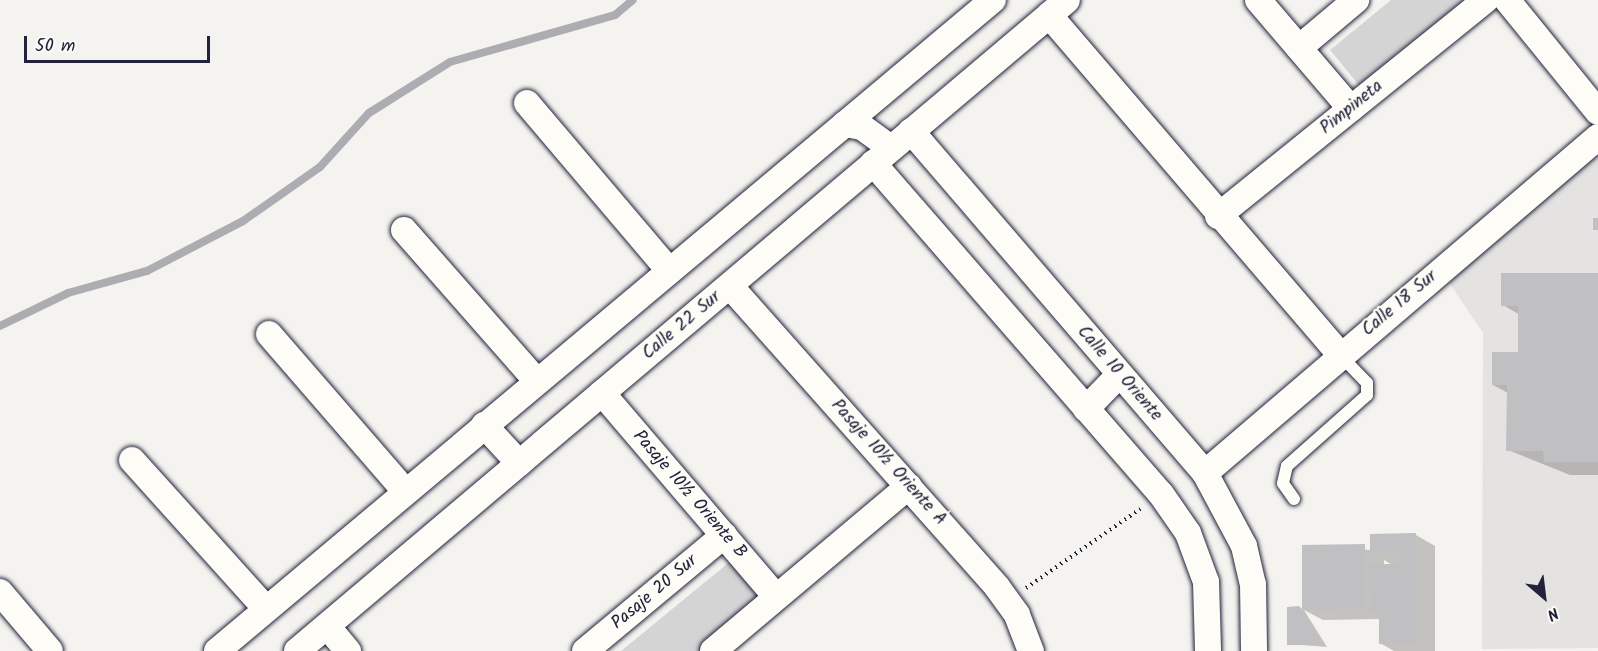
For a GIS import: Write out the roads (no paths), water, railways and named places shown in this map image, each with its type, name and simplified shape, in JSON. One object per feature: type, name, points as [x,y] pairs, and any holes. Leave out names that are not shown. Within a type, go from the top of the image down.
[{"type":"street","points":[[217,651],[484,425],[535,379],[993,0]]},
{"type":"street","points":[[1258,0],[1351,109]]},
{"type":"street","points":[[1299,48],[1356,0]]},
{"type":"street","name":"Pimpineta","points":[[1218,216],[1486,0]]},
{"type":"street","points":[[1507,0],[1598,112]]},
{"type":"street","points":[[1058,8],[1218,216],[1340,355]]},
{"type":"street","name":"Calle 22 Sur","points":[[297,651],[1058,8]]},
{"type":"street","points":[[527,103],[668,269]]},
{"type":"street","points":[[845,124],[862,128],[1086,409],[1161,494],[1188,533],[1206,582],[1208,651]]},
{"type":"street","name":"Calle 10 Oriente","points":[[911,131],[1205,473],[1244,546],[1254,584],[1254,651]]},
{"type":"street","name":"Calle 18 Sur","points":[[1205,473],[1340,355],[1598,137]]},
{"type":"street","points":[[404,230],[535,379]]},
{"type":"street","name":"Pasaje 10½ Oriente A","points":[[730,286],[909,486],[1008,601],[1031,651]]},
{"type":"street","points":[[269,334],[405,491]]},
{"type":"street","points":[[1086,409],[1119,375]]},
{"type":"street","name":"Pasaje 10½ Oriente B","points":[[602,393],[776,597]]},
{"type":"street","points":[[484,425],[519,463]]},
{"type":"street","points":[[132,460],[266,609]]},
{"type":"street","points":[[713,651],[909,486]]},
{"type":"street","name":"Pasaje 20 Sur","points":[[585,651],[724,535]]},
{"type":"street","points":[[0,592],[51,651]]},
{"type":"street","points":[[327,626],[348,651]]},
{"type":"lane","points":[[1294,499],[1283,483],[1287,466],[1366,395],[1367,383],[1340,355]]},
{"type":"waterway","points":[[0,326],[68,293],[147,271],[243,221],[320,167],[369,113],[450,62],[615,15],[633,0]]}]
